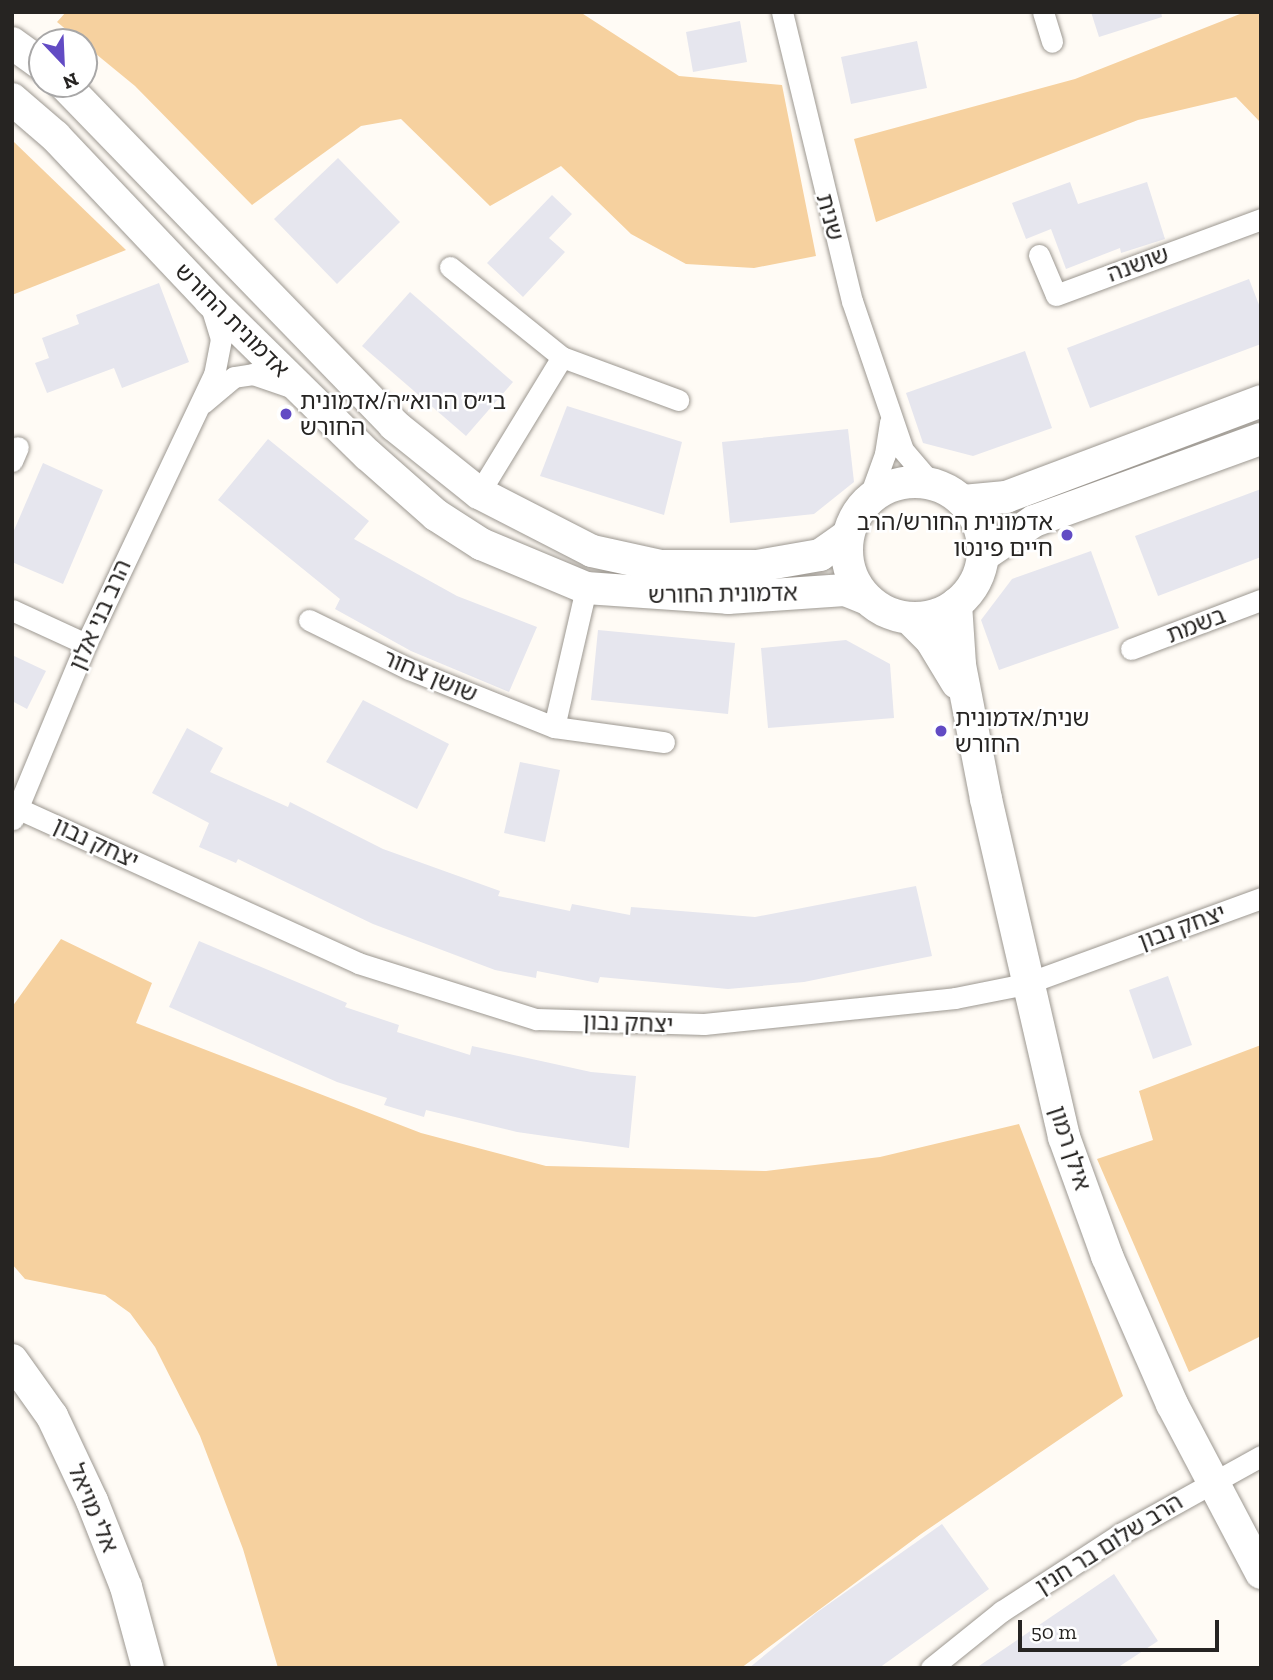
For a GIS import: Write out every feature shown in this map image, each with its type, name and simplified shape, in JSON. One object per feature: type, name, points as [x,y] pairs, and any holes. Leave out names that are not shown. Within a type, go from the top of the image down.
[{"type":"street","name":"שנית","points":[[782,12],[852,302],[890,419],[903,450],[932,484]]},
{"type":"street","points":[[1043,12],[1052,42]]},
{"type":"street","points":[[12,43],[28,55]]},
{"type":"street","name":"אדמונית החורש","points":[[78,98],[394,425],[479,493],[592,551],[661,566],[757,566],[820,555],[847,536]]},
{"type":"street","name":"אדמונית החורש","points":[[12,99],[55,136],[210,300],[436,515],[481,544],[586,588],[728,598],[845,590],[865,598]]},
{"type":"street","name":"שושנה","points":[[1039,255],[1056,295],[1261,219]]},
{"type":"street","points":[[450,267],[562,357],[678,400]]},
{"type":"street","name":"הרב בני אלון","points":[[16,815],[86,644],[193,412],[214,375],[221,339],[210,300]]},
{"type":"street","points":[[479,493],[562,357]]},
{"type":"street","name":"הרב בני אלון","points":[[193,412],[234,377],[254,374],[313,398]]},
{"type":"street","points":[[962,501],[1006,497],[1261,401]]},
{"type":"street","name":"שנית","points":[[868,501],[885,454],[890,419]]},
{"type":"street","points":[[984,555],[1034,522],[1261,439]]},
{"type":"street","points":[[900,484],[932,484],[962,501],[979,526],[984,555],[972,587],[956,604],[934,615],[910,619],[885,612],[865,598],[849,569],[847,536],[868,501],[900,484]]},
{"type":"street","points":[[554,727],[586,588]]},
{"type":"street","name":"בשמת","points":[[1131,649],[1261,600]]},
{"type":"street","name":"אילן רמון","points":[[956,604],[966,700],[1025,984],[1064,1137],[1107,1256],[1209,1483],[1260,1570]]},
{"type":"street","points":[[12,610],[86,644]]},
{"type":"street","name":"אילן רמון","points":[[910,619],[939,651],[966,700]]},
{"type":"street","name":"שושן צחור","points":[[309,620],[409,669],[554,727],[664,742]]},
{"type":"street","name":"יצחק נבון","points":[[16,815],[358,963],[536,1019],[620,1024],[775,1020],[956,998],[1025,984],[1261,898]]},
{"type":"street","name":"אלי מויאל","points":[[12,1360],[52,1416],[92,1501],[126,1587],[148,1668]]},
{"type":"street","name":"הרב שלום בר חנין","points":[[931,1668],[1002,1611],[1209,1483],[1261,1456]]},
{"type":"shaded area","points":[[66,12],[580,12],[679,76],[782,85],[816,256],[754,268],[686,264],[631,234],[561,166],[490,206],[401,119],[361,126],[252,205],[135,86],[98,56],[98,28],[64,28],[57,22]]},
{"type":"shaded area","points":[[1245,12],[1261,12],[1261,123],[1236,97],[1138,120],[876,222],[854,139],[1075,79]]},
{"type":"shaded area","points":[[14,142],[126,250],[12,295]]},
{"type":"shaded area","points":[[61,939],[152,983],[136,1023],[421,1133],[546,1166],[766,1171],[880,1157],[1019,1124],[1123,1396],[921,1534],[741,1668],[278,1668],[243,1549],[200,1436],[155,1347],[130,1313],[105,1295],[25,1279],[12,1264],[12,1007]]},
{"type":"shaded area","points":[[1261,1045],[1261,1336],[1189,1372],[1097,1159],[1153,1140],[1139,1091]]},
{"type":"building","points":[[1091,12],[1161,12],[1162,17],[1099,37]]},
{"type":"building","points":[[740,21],[747,62],[693,72],[686,32]]},
{"type":"building","points":[[917,41],[927,88],[851,104],[841,57]]},
{"type":"building","points":[[338,158],[400,222],[337,284],[274,219]]},
{"type":"building","points":[[1070,182],[1078,204],[1147,182],[1165,239],[1121,253],[1120,248],[1066,269],[1051,229],[1026,239],[1012,203]]},
{"type":"building","points":[[552,195],[572,214],[549,238],[565,252],[523,297],[487,263]]},
{"type":"building","points":[[1249,279],[1261,310],[1261,344],[1090,408],[1067,348]]},
{"type":"building","points":[[159,283],[189,362],[122,388],[114,368],[47,393],[35,363],[49,358],[42,338],[79,324],[76,315]]},
{"type":"building","points":[[410,292],[513,382],[466,436],[362,346]]},
{"type":"building","points":[[1025,351],[1052,428],[973,456],[923,443],[906,393]]},
{"type":"building","points":[[567,406],[682,442],[664,515],[540,476]]},
{"type":"building","points":[[848,429],[854,482],[814,514],[730,523],[722,442]]},
{"type":"building","points":[[268,439],[369,521],[354,539],[457,596],[537,627],[509,692],[411,651],[335,609],[340,599],[218,500]]},
{"type":"building","points":[[43,463],[103,490],[63,584],[12,562],[12,535]]},
{"type":"building","points":[[1261,489],[1261,557],[1158,596],[1135,536]]},
{"type":"building","points":[[1091,551],[1119,628],[999,670],[981,620],[1012,579]]},
{"type":"building","points":[[598,630],[735,643],[728,714],[591,700]]},
{"type":"building","points":[[846,640],[890,664],[894,718],[768,728],[761,648]]},
{"type":"building","points":[[12,655],[46,671],[27,709],[12,701]]},
{"type":"building","points":[[363,700],[449,744],[417,809],[326,762]]},
{"type":"building","points":[[187,728],[223,748],[210,772],[288,807],[290,802],[383,849],[500,891],[498,896],[570,911],[572,904],[630,915],[631,907],[755,917],[916,886],[932,956],[804,982],[728,989],[600,977],[598,983],[537,971],[536,978],[495,970],[373,924],[238,859],[236,863],[199,847],[209,823],[152,793]]},
{"type":"building","points":[[520,762],[560,770],[545,842],[504,833]]},
{"type":"building","points":[[199,941],[347,1003],[345,1007],[399,1025],[397,1032],[470,1055],[472,1046],[591,1072],[636,1076],[629,1148],[517,1132],[426,1110],[424,1117],[384,1105],[387,1098],[337,1082],[169,1007]]},
{"type":"building","points":[[1168,976],[1192,1045],[1153,1059],[1129,990]]},
{"type":"building","points":[[942,1524],[989,1589],[879,1668],[749,1668],[816,1613]]},
{"type":"building","points":[[1114,1574],[1158,1641],[1117,1668],[976,1668]]},
{"type":"place","name":"בי״ס הרוא״ה/אדמונית החורש","points":[[286,414]]},
{"type":"place","name":"אדמונית החורש/הרב חיים פינטו","points":[[1067,535]]},
{"type":"place","name":"שנית/אדמונית החורש","points":[[941,731]]}]
